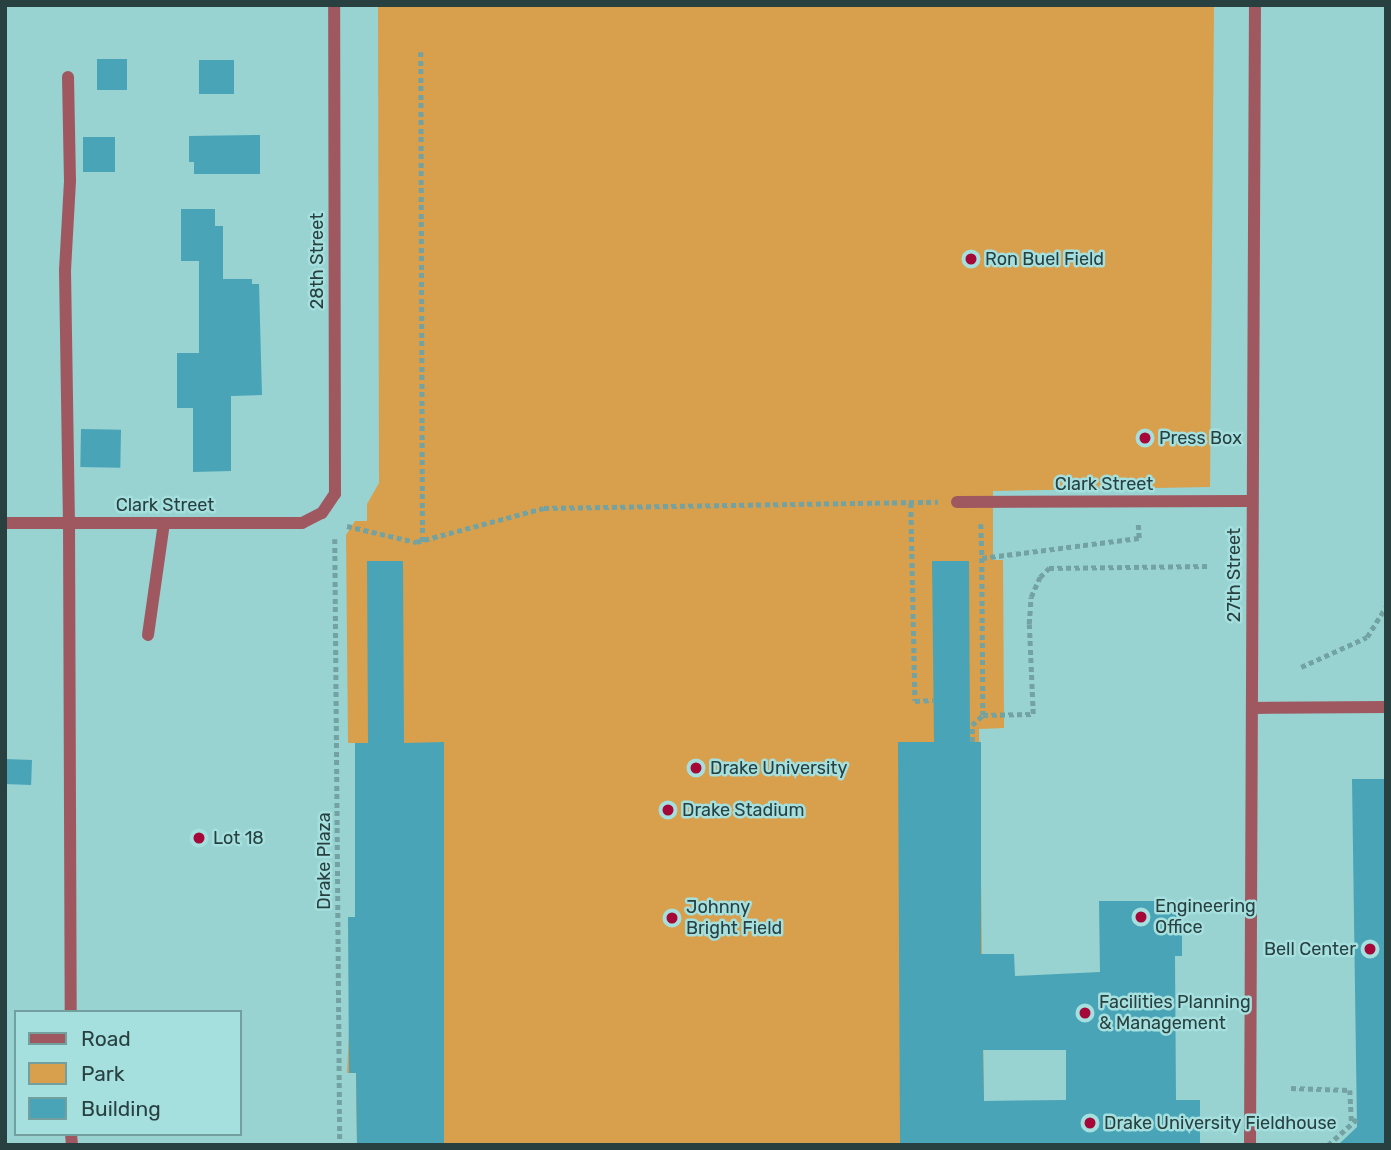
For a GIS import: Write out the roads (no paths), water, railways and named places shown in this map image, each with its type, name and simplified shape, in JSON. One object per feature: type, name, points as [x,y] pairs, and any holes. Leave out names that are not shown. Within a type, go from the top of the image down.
[{"type":"street","name":"28th Street","points":[[322,513],[335,494],[334,5]]},
{"type":"street","name":"27th Street","points":[[1250,1145],[1255,5]]},
{"type":"street","points":[[68,77],[70,181],[65,270],[71,1010]]},
{"type":"street","name":"Clark Street","points":[[957,502],[1252,501]]},
{"type":"street","name":"Clark Street","points":[[5,523],[302,523],[322,513]]},
{"type":"street","points":[[148,635],[164,523]]},
{"type":"street","points":[[1252,708],[1386,707]]},
{"type":"place","name":"Ron Buel Field","points":[[971,259]]},
{"type":"place","name":"Press Box","points":[[1145,438]]},
{"type":"place","name":"Drake University","points":[[696,768]]},
{"type":"place","name":"Drake Stadium","points":[[668,810]]},
{"type":"place","name":"Lot 18","points":[[199,838]]},
{"type":"place","name":"Engineering Office","points":[[1141,917]]},
{"type":"place","name":"Johnny Bright Field","points":[[672,918]]},
{"type":"place","name":"Bell Center","points":[[1370,949]]},
{"type":"place","name":"Facilities Planning & Management","points":[[1085,1013]]},
{"type":"place","name":"Drake University Fieldhouse","points":[[1090,1123]]}]
